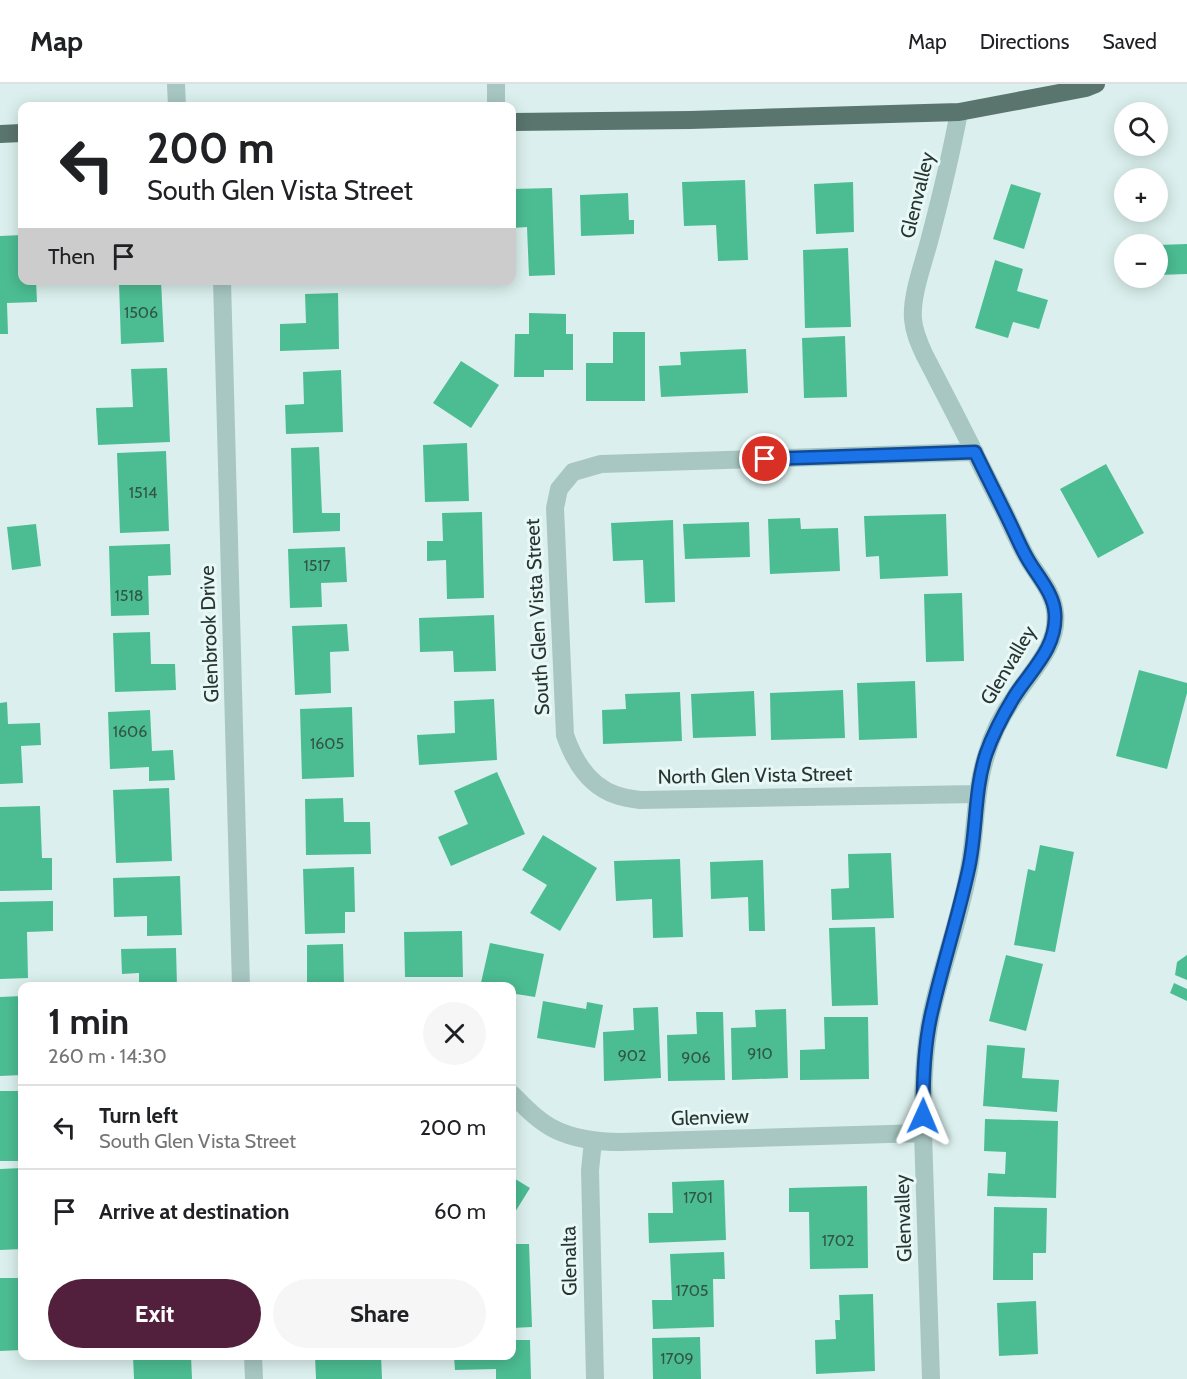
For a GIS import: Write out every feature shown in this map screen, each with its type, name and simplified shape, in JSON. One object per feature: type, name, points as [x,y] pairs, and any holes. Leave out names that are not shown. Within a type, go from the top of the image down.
[{"type":"main road","points":[[516,122],[690,120],[959,112],[1086,88],[1096,84]]},
{"type":"main road","points":[[0,134],[18,133]]},
{"type":"street","points":[[176,84],[177,102]]},
{"type":"street","points":[[496,84],[496,102]]},
{"type":"street","name":"Glenvalley","points":[[931,1379],[923,1133],[928,1030],[970,864],[977,794],[986,755],[998,723],[1046,651],[1056,628],[1052,597],[1027,557],[916,337],[913,311],[918,283],[948,169],[959,112]]},
{"type":"street","name":"Glenbrook Drive","points":[[222,285],[241,982]]},
{"type":"street","name":"South Glen Vista Street","points":[[565,735],[555,508],[559,489],[573,472],[601,464],[975,452]]},
{"type":"street","name":"North Glen Vista Street","points":[[565,735],[570,749],[586,776],[616,795],[640,800],[977,794]]},
{"type":"street","name":"Glenview","points":[[516,1098],[539,1119],[556,1130],[592,1142],[923,1133]]},
{"type":"street","name":"Glenalta","points":[[592,1142],[590,1170],[595,1379]]},
{"type":"street","points":[[253,1360],[254,1379]]},
{"type":"building","points":[[745,180],[748,260],[718,261],[716,225],[684,226],[682,182]]},
{"type":"building","points":[[853,182],[854,232],[816,234],[814,184]]},
{"type":"building","points":[[1011,184],[1041,193],[1024,249],[993,239]]},
{"type":"building","points":[[552,188],[555,275],[529,276],[527,227],[516,228],[516,189]]},
{"type":"building","points":[[628,193],[629,220],[634,220],[634,234],[581,236],[580,195]]},
{"type":"building","points":[[18,235],[18,285],[36,285],[37,302],[7,303],[8,334],[0,334],[0,236]]},
{"type":"building","points":[[1187,244],[1187,274],[1168,275],[1168,245]]},
{"type":"building","points":[[848,248],[851,327],[805,328],[803,250]]},
{"type":"building","points":[[995,260],[1023,269],[1017,291],[1048,300],[1039,329],[1013,322],[1008,338],[975,328]]},
{"type":"building","points":[[119,285],[161,285],[164,342],[121,344]]},
{"type":"building","points":[[338,293],[339,349],[280,351],[280,324],[306,323],[305,294]]},
{"type":"building","points":[[529,313],[566,314],[566,334],[573,334],[573,370],[544,370],[544,377],[514,377],[515,334],[529,334]]},
{"type":"building","points":[[613,332],[645,332],[645,401],[586,401],[586,363],[613,363]]},
{"type":"building","points":[[845,336],[847,397],[804,398],[802,338]]},
{"type":"building","points":[[746,349],[748,393],[661,397],[659,366],[681,365],[680,352]]},
{"type":"building","points":[[461,361],[499,385],[471,428],[433,403]]},
{"type":"building","points":[[167,368],[170,442],[98,445],[96,408],[133,407],[131,369]]},
{"type":"building","points":[[341,370],[343,432],[286,434],[285,405],[304,404],[303,372]]},
{"type":"building","points":[[467,443],[469,501],[425,502],[423,445]]},
{"type":"building","points":[[319,447],[322,513],[340,513],[340,531],[293,533],[291,448]]},
{"type":"building","points":[[166,451],[169,531],[120,533],[117,453]]},
{"type":"building","points":[[1106,464],[1144,533],[1098,558],[1060,489]]},
{"type":"building","points":[[482,512],[484,598],[447,599],[446,560],[427,561],[427,541],[443,541],[442,513]]},
{"type":"building","points":[[946,514],[948,576],[880,579],[879,556],[866,557],[864,516]]},
{"type":"building","points":[[800,518],[801,529],[838,528],[840,571],[770,574],[768,519]]},
{"type":"building","points":[[673,520],[675,602],[645,603],[643,560],[613,561],[611,523]]},
{"type":"building","points":[[749,522],[750,557],[685,559],[683,524]]},
{"type":"building","points":[[36,524],[41,566],[12,570],[7,527]]},
{"type":"building","points":[[170,544],[171,575],[148,576],[149,615],[111,616],[109,546]]},
{"type":"building","points":[[345,547],[347,582],[321,583],[322,607],[290,608],[288,549]]},
{"type":"building","points":[[962,593],[964,661],[926,662],[924,594]]},
{"type":"building","points":[[494,615],[496,671],[454,672],[453,651],[420,652],[419,618]]},
{"type":"building","points":[[347,624],[349,651],[330,652],[331,693],[295,695],[292,626]]},
{"type":"building","points":[[150,632],[151,664],[175,664],[176,690],[115,692],[113,633]]},
{"type":"building","points":[[1139,670],[1187,683],[1187,693],[1167,769],[1116,756]]},
{"type":"building","points":[[915,681],[917,738],[859,740],[857,683]]},
{"type":"building","points":[[843,690],[845,738],[771,740],[770,693]]},
{"type":"building","points":[[754,691],[756,736],[693,738],[691,694]]},
{"type":"building","points":[[680,692],[682,741],[603,744],[602,710],[626,709],[625,694]]},
{"type":"building","points":[[494,699],[497,760],[419,765],[417,735],[455,733],[454,701]]},
{"type":"building","points":[[7,702],[8,724],[40,723],[41,745],[21,746],[23,783],[0,784],[0,703]]},
{"type":"building","points":[[352,707],[354,777],[302,779],[300,709]]},
{"type":"building","points":[[150,710],[152,751],[173,750],[175,780],[149,781],[149,767],[110,769],[108,712]]},
{"type":"building","points":[[497,772],[525,834],[451,866],[438,837],[468,824],[454,791]]},
{"type":"building","points":[[169,788],[172,861],[116,863],[113,790]]},
{"type":"building","points":[[343,798],[344,822],[370,822],[371,854],[306,855],[305,799]]},
{"type":"building","points":[[40,806],[42,858],[52,858],[52,890],[0,891],[0,807]]},
{"type":"building","points":[[543,835],[597,868],[560,931],[530,913],[547,885],[522,870]]},
{"type":"building","points":[[1040,845],[1074,852],[1055,952],[1014,945],[1028,869],[1035,871]]},
{"type":"building","points":[[891,853],[894,918],[832,920],[831,889],[849,888],[848,854]]},
{"type":"building","points":[[680,859],[683,937],[653,938],[652,899],[616,901],[614,861]]},
{"type":"building","points":[[763,860],[765,931],[749,931],[748,897],[711,899],[710,862]]},
{"type":"building","points":[[354,867],[355,912],[345,912],[345,933],[305,934],[303,869]]},
{"type":"building","points":[[180,876],[182,935],[147,936],[147,916],[114,917],[113,878]]},
{"type":"building","points":[[53,901],[53,931],[27,932],[28,978],[0,979],[0,902]]},
{"type":"building","points":[[875,927],[878,1005],[832,1006],[829,928]]},
{"type":"building","points":[[462,931],[463,977],[405,977],[404,932]]},
{"type":"building","points":[[490,943],[544,954],[535,997],[516,994],[516,982],[481,982]]},
{"type":"building","points":[[343,944],[344,982],[307,982],[307,945]]},
{"type":"building","points":[[176,948],[177,982],[139,982],[139,973],[122,974],[121,949]]},
{"type":"building","points":[[1006,955],[1043,964],[1026,1031],[989,1021]]},
{"type":"building","points":[[1187,955],[1187,980],[1175,975],[1177,962]]},
{"type":"building","points":[[1174,983],[1187,989],[1187,1001],[1170,993]]},
{"type":"building","points":[[18,996],[18,1075],[0,1076],[0,997]]},
{"type":"building","points":[[543,1001],[586,1009],[587,1002],[603,1005],[595,1048],[537,1038]]},
{"type":"building","points":[[658,1007],[661,1078],[604,1081],[603,1032],[634,1030],[633,1008]]},
{"type":"building","points":[[786,1009],[788,1078],[732,1080],[731,1028],[756,1027],[755,1010]]},
{"type":"building","points":[[696,1012],[723,1012],[725,1080],[668,1081],[667,1035],[697,1034]]},
{"type":"building","points":[[824,1017],[868,1017],[869,1079],[800,1080],[800,1050],[825,1049]]},
{"type":"building","points":[[987,1045],[1025,1048],[1022,1078],[1059,1080],[1057,1112],[983,1106]]},
{"type":"building","points":[[0,1091],[18,1091],[18,1161],[0,1161]]},
{"type":"building","points":[[985,1119],[1058,1121],[1056,1198],[987,1196],[988,1173],[1005,1174],[1006,1152],[984,1151]]},
{"type":"building","points":[[18,1168],[18,1249],[0,1250],[0,1169]]},
{"type":"building","points":[[516,1179],[530,1188],[516,1211]]},
{"type":"building","points":[[724,1180],[726,1240],[649,1243],[648,1213],[673,1213],[672,1182]]},
{"type":"building","points":[[867,1186],[868,1268],[810,1269],[809,1212],[789,1212],[789,1188]]},
{"type":"building","points":[[994,1207],[1047,1208],[1046,1253],[1033,1253],[1033,1280],[993,1280]]},
{"type":"building","points":[[516,1244],[529,1244],[532,1327],[516,1328]]},
{"type":"building","points":[[724,1252],[725,1279],[713,1279],[714,1327],[653,1329],[652,1300],[672,1300],[670,1254]]},
{"type":"building","points":[[0,1278],[18,1278],[18,1350],[0,1351]]},
{"type":"building","points":[[873,1294],[875,1371],[816,1374],[815,1340],[836,1339],[835,1320],[840,1320],[839,1295]]},
{"type":"building","points":[[1036,1301],[1038,1354],[999,1356],[997,1303]]},
{"type":"building","points":[[700,1337],[701,1379],[653,1379],[652,1338]]},
{"type":"building","points":[[516,1340],[530,1340],[531,1379],[496,1379],[496,1369],[455,1370],[454,1360],[516,1360]]},
{"type":"building","points":[[133,1360],[191,1360],[192,1379],[134,1379]]},
{"type":"building","points":[[315,1360],[381,1360],[382,1379],[316,1379]]},
{"type":"route","points":[[765,459],[975,452],[1027,557],[1052,597],[1056,628],[1052,641],[998,723],[986,755],[977,794],[970,864],[928,1030],[923,1116]]}]
